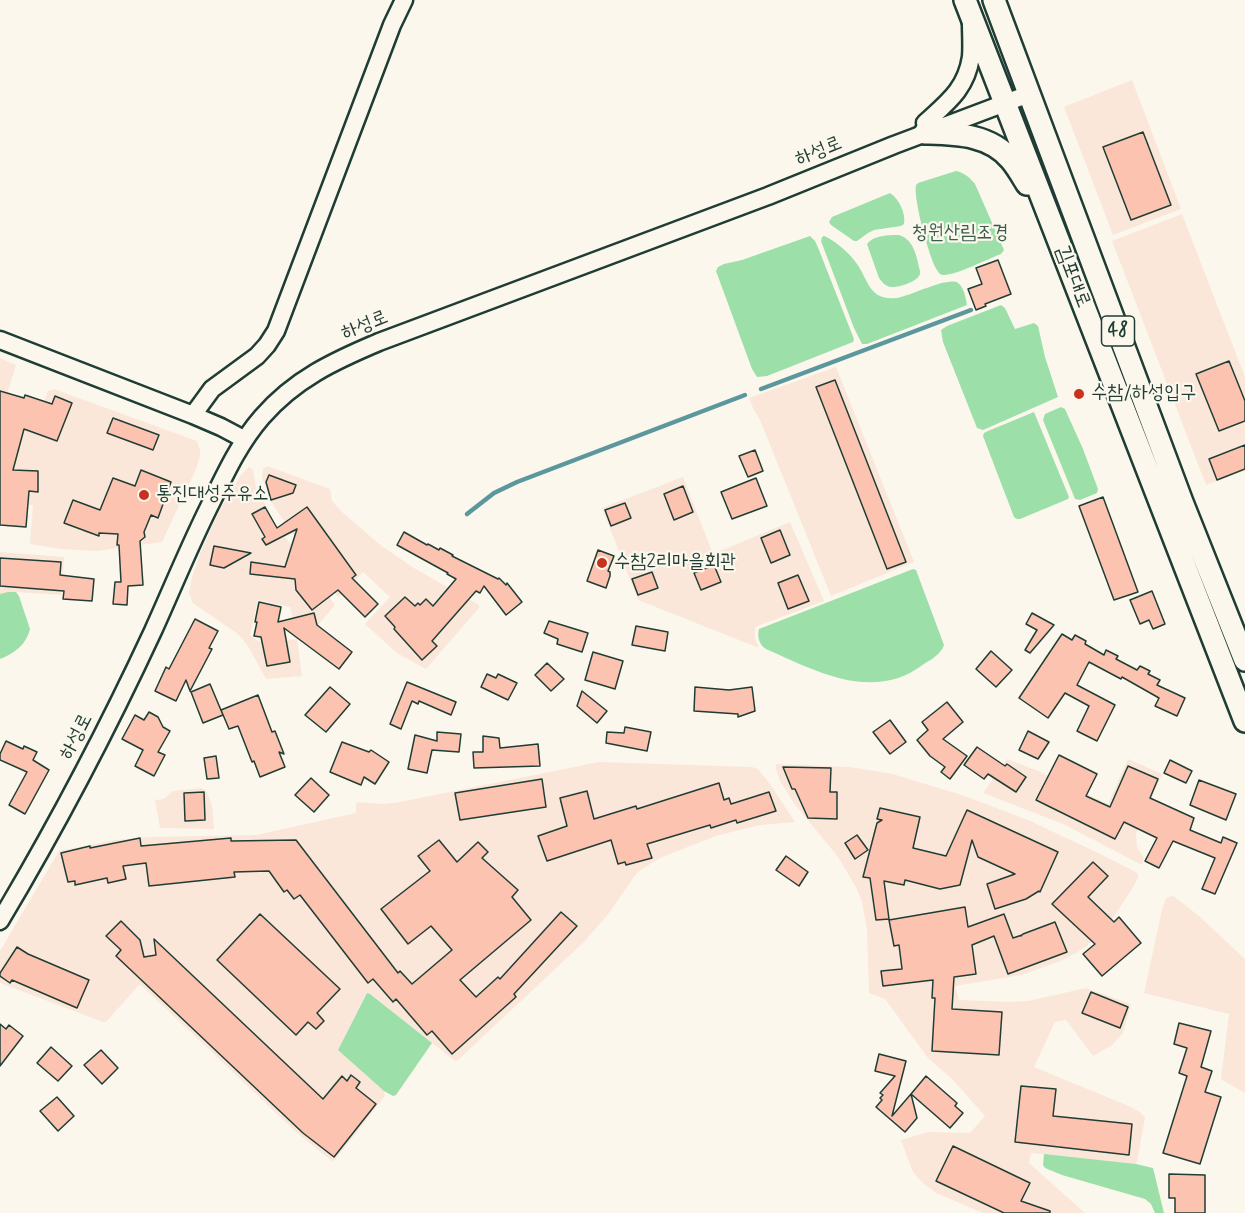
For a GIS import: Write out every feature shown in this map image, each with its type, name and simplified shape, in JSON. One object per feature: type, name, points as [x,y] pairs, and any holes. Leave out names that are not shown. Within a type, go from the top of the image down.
[{"type":"main road","name":"김포대로","points":[[994,0],[1182,502],[1245,660]]},
{"type":"main road","name":"김포대로","points":[[968,7],[1245,721]]},
{"type":"main road","points":[[925,128],[968,136],[997,147],[1011,160],[1048,213]]},
{"type":"street","points":[[193,415],[212,389],[256,356],[276,331],[392,25],[404,0]]},
{"type":"street","points":[[925,128],[952,99],[965,80],[971,56],[968,7]]},
{"type":"street","name":"하성로","points":[[0,904],[39,836],[128,667],[215,476],[238,436],[261,407],[291,378],[321,358],[373,335],[1027,88]]},
{"type":"street","name":"하성로","points":[[0,921],[131,679],[220,483],[243,441],[280,398],[329,365],[380,342],[768,196],[925,128]]},
{"type":"street","points":[[0,340],[193,415],[238,436]]},
{"type":"shaded area","points":[[1132,80],[1181,209],[1113,235],[1064,107]]},
{"type":"shaded area","points":[[1182,214],[1245,377],[1245,471],[1206,485],[1112,241]]},
{"type":"shaded area","points":[[0,358],[16,365],[1,414],[35,426],[48,391],[54,389],[197,441],[200,455],[196,469],[162,542],[97,551],[60,549],[30,544],[33,505],[0,503]]},
{"type":"shaded area","points":[[836,367],[914,562],[831,596],[749,398]]},
{"type":"shaded area","points":[[267,466],[330,489],[332,501],[379,544],[414,568],[479,605],[479,608],[426,669],[397,653],[365,624],[390,597],[363,572],[338,597],[270,500],[262,477],[263,469]]},
{"type":"shaded area","points":[[249,467],[253,470],[256,488],[275,523],[335,605],[311,633],[298,636],[290,607],[258,600],[250,635],[264,643],[297,639],[302,676],[266,679],[248,646],[238,634],[193,603],[189,593],[200,554],[217,515],[241,475]]},
{"type":"shaded area","points":[[683,477],[713,554],[790,522],[824,601],[755,627],[755,638],[759,648],[638,600],[602,508]]},
{"type":"shaded area","points":[[0,552],[64,557],[61,595],[16,592],[0,594]]},
{"type":"shaded area","points":[[1007,759],[1108,804],[1128,759],[1162,774],[1136,834],[1137,847],[1144,858],[1142,865],[1063,824],[983,793]]},
{"type":"shaded area","points":[[599,762],[752,767],[758,769],[770,784],[795,822],[761,825],[719,835],[662,857],[642,869],[584,942],[457,1061],[370,994],[365,996],[338,1050],[384,1091],[385,1096],[334,1161],[297,1133],[141,985],[106,1022],[103,1022],[0,983],[0,951],[59,851],[115,840],[150,837],[256,835],[356,813],[357,802],[384,804],[400,802]]},
{"type":"shaded area","points":[[778,764],[850,767],[893,774],[962,795],[1028,820],[1138,874],[1132,889],[1109,924],[1087,946],[1076,953],[1021,975],[955,986],[959,1000],[1028,1001],[1086,988],[1131,1004],[1123,1033],[1112,1045],[1093,1056],[1066,1020],[1055,1022],[1034,1067],[1131,1107],[1145,1118],[1136,1164],[1031,1153],[1029,1163],[1085,1213],[983,1213],[936,1193],[912,1170],[901,1140],[928,1132],[970,1133],[985,1116],[953,1080],[928,1058],[885,999],[869,993],[867,930],[857,889],[838,857],[793,802],[780,781],[776,769]]},
{"type":"shaded area","points":[[201,788],[206,790],[212,805],[214,829],[160,828],[155,800],[164,799],[173,791]]},
{"type":"shaded area","points":[[1172,896],[1200,917],[1245,959],[1245,1093],[1221,1078],[1229,1014],[1144,993],[1162,910],[1166,898]]},
{"type":"green space","name":"청원산림조경","points":[[956,171],[967,176],[975,184],[1004,250],[1001,254],[972,266],[943,275],[939,273],[934,263],[926,241],[919,214],[916,185]]},
{"type":"green space","name":"청원산림조경","points":[[890,193],[903,211],[904,224],[901,226],[874,230],[854,241],[829,222],[832,217]]},
{"type":"green space","name":"청원산림조경","points":[[899,235],[908,240],[911,245],[916,255],[920,274],[910,282],[891,287],[885,285],[879,278],[867,244],[877,237]]},
{"type":"green space","points":[[810,236],[819,250],[854,339],[853,342],[767,376],[757,377],[716,271],[724,264]]},
{"type":"green space","name":"청원산림조경","points":[[824,236],[836,243],[851,257],[870,287],[880,296],[897,298],[938,284],[953,282],[962,287],[967,305],[862,344],[821,241]]},
{"type":"green space","points":[[1001,305],[1005,308],[1015,329],[1034,323],[1038,326],[1058,397],[983,430],[977,428],[943,342],[941,330]]},
{"type":"green space","points":[[1061,407],[1065,409],[1098,489],[1097,493],[1080,500],[1075,499],[1043,420],[1045,414]]},
{"type":"green space","points":[[1034,412],[1069,497],[1017,519],[1014,517],[983,436],[988,431]]},
{"type":"green space","points":[[913,569],[916,570],[944,645],[936,656],[905,675],[885,681],[865,682],[845,679],[805,666],[766,649],[760,643],[759,629]]},
{"type":"green space","points":[[16,592],[19,596],[30,629],[26,640],[19,648],[0,659],[0,594]]},
{"type":"green space","points":[[367,993],[432,1043],[396,1095],[393,1096],[384,1091],[338,1050]]},
{"type":"green space","points":[[1044,1154],[1136,1164],[1153,1168],[1164,1213],[1155,1213],[1151,1204],[1145,1199],[1045,1168]]},
{"type":"building","points":[[1143,132],[1171,205],[1131,220],[1103,147]]},
{"type":"building","points":[[998,260],[1011,294],[976,310],[968,289],[982,284],[976,268]]},
{"type":"building","points":[[1229,361],[1245,401],[1245,421],[1219,431],[1196,374]]},
{"type":"building","points":[[835,380],[906,562],[887,569],[816,387]]},
{"type":"building","points":[[0,391],[24,398],[25,395],[52,404],[55,396],[72,403],[57,441],[24,429],[13,470],[38,471],[38,492],[29,491],[26,527],[0,525]]},
{"type":"building","points":[[113,418],[159,435],[153,450],[107,433]]},
{"type":"building","points":[[1245,445],[1245,469],[1217,480],[1209,459]]},
{"type":"building","points":[[755,450],[763,471],[748,477],[739,456]]},
{"type":"building","points":[[141,470],[171,482],[158,518],[151,515],[144,532],[145,537],[140,541],[143,585],[128,586],[127,605],[113,604],[115,582],[121,582],[118,534],[99,533],[99,536],[64,523],[73,500],[100,510],[113,478],[135,486]]},
{"type":"building","points":[[269,475],[296,485],[293,493],[271,500],[266,482]]},
{"type":"building","points":[[756,478],[767,506],[732,519],[721,492]]},
{"type":"building","points":[[683,486],[693,512],[674,520],[664,494]]},
{"type":"building","points":[[1103,497],[1138,592],[1114,600],[1079,506]]},
{"type":"building","points":[[625,503],[631,518],[611,526],[605,510]]},
{"type":"building","points":[[265,507],[277,528],[307,507],[356,575],[352,578],[378,604],[365,617],[338,590],[312,610],[296,590],[295,579],[250,574],[251,562],[285,567],[297,529],[266,545],[262,539],[265,537],[252,514]]},
{"type":"building","points":[[780,530],[790,555],[771,563],[761,538]]},
{"type":"building","points":[[404,532],[499,578],[506,585],[507,583],[522,602],[506,615],[484,586],[480,593],[476,591],[432,641],[437,646],[422,660],[385,616],[405,597],[415,606],[418,603],[420,605],[426,599],[433,606],[456,579],[397,545]]},
{"type":"building","points":[[214,546],[251,553],[224,568],[210,565]]},
{"type":"building","name":"수참2리마을회관","points":[[598,550],[614,556],[608,571],[610,576],[606,588],[587,581]]},
{"type":"building","points":[[0,558],[61,562],[60,575],[94,579],[92,601],[63,599],[64,591],[0,586]]},
{"type":"building","points":[[714,565],[721,582],[701,590],[694,573]]},
{"type":"building","points":[[652,572],[658,588],[638,595],[632,579]]},
{"type":"building","points":[[798,575],[809,601],[788,609],[778,583]]},
{"type":"building","points":[[1152,591],[1165,624],[1153,629],[1149,620],[1140,624],[1130,600]]},
{"type":"building","points":[[259,602],[281,607],[278,622],[314,613],[317,625],[352,652],[339,669],[284,628],[290,662],[267,666],[261,637],[254,636]]},
{"type":"building","points":[[1032,613],[1054,625],[1030,653],[1025,650],[1037,630],[1026,624]]},
{"type":"building","points":[[195,619],[218,631],[209,648],[212,649],[190,691],[186,680],[176,701],[155,691],[166,667],[169,669]]},
{"type":"building","points":[[549,621],[588,633],[582,652],[557,644],[558,639],[544,633]]},
{"type":"building","points":[[636,626],[668,632],[665,651],[632,645]]},
{"type":"building","points":[[1062,634],[1072,640],[1075,635],[1104,655],[1106,650],[1118,656],[1116,659],[1137,670],[1140,666],[1150,671],[1148,674],[1160,680],[1157,685],[1185,698],[1177,716],[1155,706],[1159,698],[1089,662],[1077,685],[1115,705],[1097,741],[1077,731],[1089,706],[1065,693],[1048,718],[1019,698]]},
{"type":"building","points":[[991,651],[1012,670],[996,687],[976,669]]},
{"type":"building","points":[[593,652],[623,661],[615,689],[585,680]]},
{"type":"building","points":[[547,663],[564,679],[551,691],[535,675]]},
{"type":"building","points":[[487,674],[496,678],[498,674],[517,683],[508,700],[481,687]]},
{"type":"building","points":[[407,682],[456,702],[451,715],[419,701],[418,704],[412,701],[401,729],[390,724]]},
{"type":"building","points":[[210,684],[223,715],[203,723],[191,692]]},
{"type":"building","points":[[330,687],[350,704],[326,732],[305,715]]},
{"type":"building","points":[[695,687],[729,690],[752,687],[755,711],[738,717],[738,714],[694,711]]},
{"type":"building","points":[[582,691],[607,711],[597,723],[577,706]]},
{"type":"building","points":[[258,695],[272,732],[275,731],[284,754],[279,752],[285,767],[260,777],[238,726],[229,729],[221,710]]},
{"type":"building","points":[[947,702],[963,722],[943,739],[967,756],[950,779],[941,772],[945,767],[930,756],[917,740],[928,730],[922,722]]},
{"type":"building","points":[[149,712],[158,717],[163,727],[170,731],[158,752],[165,755],[154,776],[135,766],[143,750],[122,739],[135,715],[144,720]]},
{"type":"building","points":[[890,720],[906,742],[890,754],[873,732]]},
{"type":"building","points":[[625,727],[651,732],[647,751],[606,743],[607,732],[624,733]]},
{"type":"building","points":[[1028,731],[1049,742],[1038,759],[1019,750]]},
{"type":"building","points":[[437,732],[461,734],[459,752],[432,750],[427,773],[408,769],[415,735],[437,741]]},
{"type":"building","points":[[483,736],[499,738],[500,748],[538,744],[540,766],[474,768],[473,752],[483,752]]},
{"type":"building","points":[[6,741],[23,749],[24,746],[37,752],[33,760],[49,770],[25,814],[9,805],[27,772],[0,760],[0,754]]},
{"type":"building","points":[[342,742],[369,752],[371,750],[389,762],[375,784],[364,777],[361,785],[330,772]]},
{"type":"building","points":[[977,747],[1026,777],[1016,792],[988,774],[984,779],[964,765]]},
{"type":"building","points":[[1059,755],[1097,774],[1086,796],[1110,807],[1128,766],[1158,779],[1150,798],[1194,818],[1190,830],[1221,843],[1223,837],[1237,843],[1215,894],[1202,889],[1215,858],[1173,841],[1159,868],[1145,861],[1157,838],[1124,822],[1115,839],[1036,800]]},
{"type":"building","points":[[216,756],[219,778],[207,779],[204,758]]},
{"type":"building","points":[[1170,760],[1192,771],[1186,783],[1164,773]]},
{"type":"building","points":[[783,767],[831,768],[830,792],[837,792],[837,819],[808,818]]},
{"type":"building","points":[[311,778],[329,795],[314,812],[295,795]]},
{"type":"building","points":[[542,779],[546,807],[460,820],[455,793]]},
{"type":"building","points":[[1199,780],[1236,794],[1226,820],[1190,805]]},
{"type":"building","points":[[719,783],[724,800],[729,798],[731,804],[769,792],[776,811],[737,823],[736,820],[711,828],[710,825],[647,844],[652,858],[626,865],[625,862],[618,864],[611,840],[547,861],[538,836],[567,826],[560,798],[587,791],[594,819],[636,806],[637,809]]},
{"type":"building","points":[[204,792],[205,820],[185,821],[184,793]]},
{"type":"building","points":[[880,808],[920,817],[913,848],[946,856],[967,810],[1058,852],[1040,892],[995,909],[987,884],[1015,874],[978,857],[972,840],[960,885],[940,889],[905,880],[904,885],[884,881],[889,919],[876,920],[870,878],[863,877],[877,823],[882,820],[877,819]]},
{"type":"building","points":[[857,835],[868,850],[855,859],[845,843]]},
{"type":"building","points":[[140,838],[141,846],[231,838],[231,841],[296,840],[398,973],[400,971],[412,984],[452,950],[431,926],[408,944],[381,909],[430,871],[418,856],[439,840],[457,862],[478,842],[488,852],[482,858],[518,890],[512,897],[531,920],[460,980],[476,997],[498,977],[500,979],[561,912],[577,926],[514,994],[516,997],[452,1054],[432,1031],[427,1035],[396,999],[393,1002],[373,979],[368,983],[300,895],[294,899],[287,890],[284,892],[269,871],[234,872],[235,877],[149,886],[146,863],[123,866],[126,879],[108,883],[107,878],[75,885],[75,881],[68,882],[61,853]]},
{"type":"building","points":[[786,856],[808,872],[799,886],[776,870]]},
{"type":"building","points":[[1093,862],[1108,876],[1088,897],[1114,922],[1119,917],[1141,943],[1102,976],[1083,954],[1095,944],[1052,904]]},
{"type":"building","points":[[965,907],[968,927],[1004,914],[1013,938],[1055,922],[1067,952],[1008,974],[994,936],[972,945],[976,974],[954,977],[952,1009],[1002,1012],[999,1055],[932,1051],[935,998],[932,998],[933,980],[883,986],[881,971],[902,969],[899,945],[894,946],[889,920]]},
{"type":"building","points":[[260,914],[340,989],[317,1013],[324,1021],[316,1029],[308,1022],[296,1035],[217,960]]},
{"type":"building","points":[[121,921],[140,940],[144,957],[156,955],[154,939],[323,1099],[342,1076],[347,1081],[351,1075],[360,1082],[356,1088],[376,1104],[334,1157],[303,1133],[116,956],[121,950],[106,936]]},
{"type":"building","points":[[17,947],[89,980],[77,1008],[12,980],[10,983],[0,976]]},
{"type":"building","points":[[1091,992],[1128,1007],[1120,1028],[1082,1013]]},
{"type":"building","points":[[1179,1023],[1211,1031],[1201,1067],[1212,1071],[1205,1092],[1221,1097],[1200,1164],[1163,1153],[1187,1076],[1179,1073],[1187,1048],[1174,1044]]},
{"type":"building","points":[[0,1024],[6,1029],[9,1025],[23,1036],[0,1066]]},
{"type":"building","points":[[51,1047],[72,1066],[58,1081],[37,1063]]},
{"type":"building","points":[[101,1050],[118,1068],[102,1084],[84,1065]]},
{"type":"building","points":[[879,1054],[906,1061],[892,1116],[911,1094],[917,1118],[905,1132],[876,1107],[882,1100],[880,1098],[883,1095],[880,1093],[895,1076],[875,1071]]},
{"type":"building","points":[[926,1076],[957,1103],[955,1106],[963,1113],[950,1128],[911,1094]]},
{"type":"building","points":[[1021,1086],[1056,1089],[1053,1116],[1132,1124],[1129,1155],[1015,1142]]},
{"type":"building","points":[[57,1097],[74,1116],[58,1131],[40,1111]]},
{"type":"building","points":[[953,1146],[1030,1183],[1021,1201],[1050,1211],[1050,1213],[1004,1213],[936,1181]]},
{"type":"building","points":[[1169,1174],[1205,1175],[1205,1213],[1175,1213],[1175,1198],[1169,1198]]},
{"type":"waterway","points":[[761,389],[971,310]]},
{"type":"waterway","points":[[467,514],[494,493],[517,482],[745,395]]},
{"type":"place","name":"수참/하성입구","points":[[1079,394]]},
{"type":"place","name":"통진대성주유소","points":[[144,495]]},
{"type":"place","name":"수참2리마을회관","points":[[602,563]]}]
